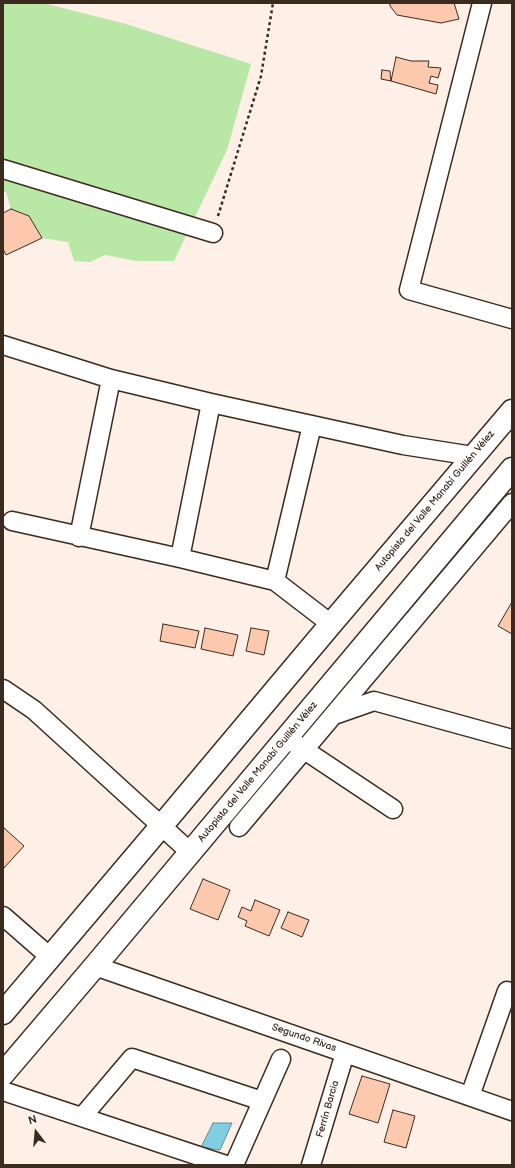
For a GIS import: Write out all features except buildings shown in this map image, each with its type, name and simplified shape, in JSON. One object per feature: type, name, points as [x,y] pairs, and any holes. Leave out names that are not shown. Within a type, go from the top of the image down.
[{"type":"main road","name":"Autopista del Valle Manabí Guillén Vélez","points":[[3,1012],[512,411]]},
{"type":"main road","name":"Autopista del Valle Manabí Guillén Vélez","points":[[3,1074],[190,852],[295,744],[512,469]]},
{"type":"street","points":[[482,3],[409,290],[512,319]]},
{"type":"street","points":[[3,169],[213,233]]},
{"type":"street","points":[[3,345],[111,379],[212,403],[403,445],[473,456]]},
{"type":"street","points":[[79,537],[111,379]]},
{"type":"street","points":[[180,558],[212,403]]},
{"type":"street","points":[[274,581],[312,425]]},
{"type":"street","points":[[239,826],[295,744],[333,715],[512,503]]},
{"type":"street","points":[[12,522],[180,558],[274,581],[331,624]]},
{"type":"street","points":[[3,689],[34,710],[190,852]]},
{"type":"street","points":[[355,689],[374,701],[512,739]]},
{"type":"street","points":[[333,715],[374,701]]},
{"type":"street","points":[[295,744],[393,809]]},
{"type":"street","points":[[3,916],[50,957]]},
{"type":"street","name":"Segundo Rivas","points":[[95,966],[512,1111]]},
{"type":"street","points":[[470,1096],[507,991]]},
{"type":"street","name":"Ferrín Barcia","points":[[312,1165],[345,1053]]},
{"type":"street","points":[[82,1117],[132,1058],[262,1101]]},
{"type":"street","points":[[234,1165],[281,1059]]},
{"type":"street","points":[[3,1091],[226,1165]]},
{"type":"path","points":[[213,233],[261,76],[274,3]]},
{"type":"green space","points":[[3,3],[43,3],[126,24],[251,64],[227,150],[174,261],[136,261],[105,255],[90,262],[74,261],[68,242],[42,238],[29,216],[11,209],[6,192],[3,191]]},
{"type":"water","points":[[213,1123],[232,1123],[220,1150],[201,1147]]}]
